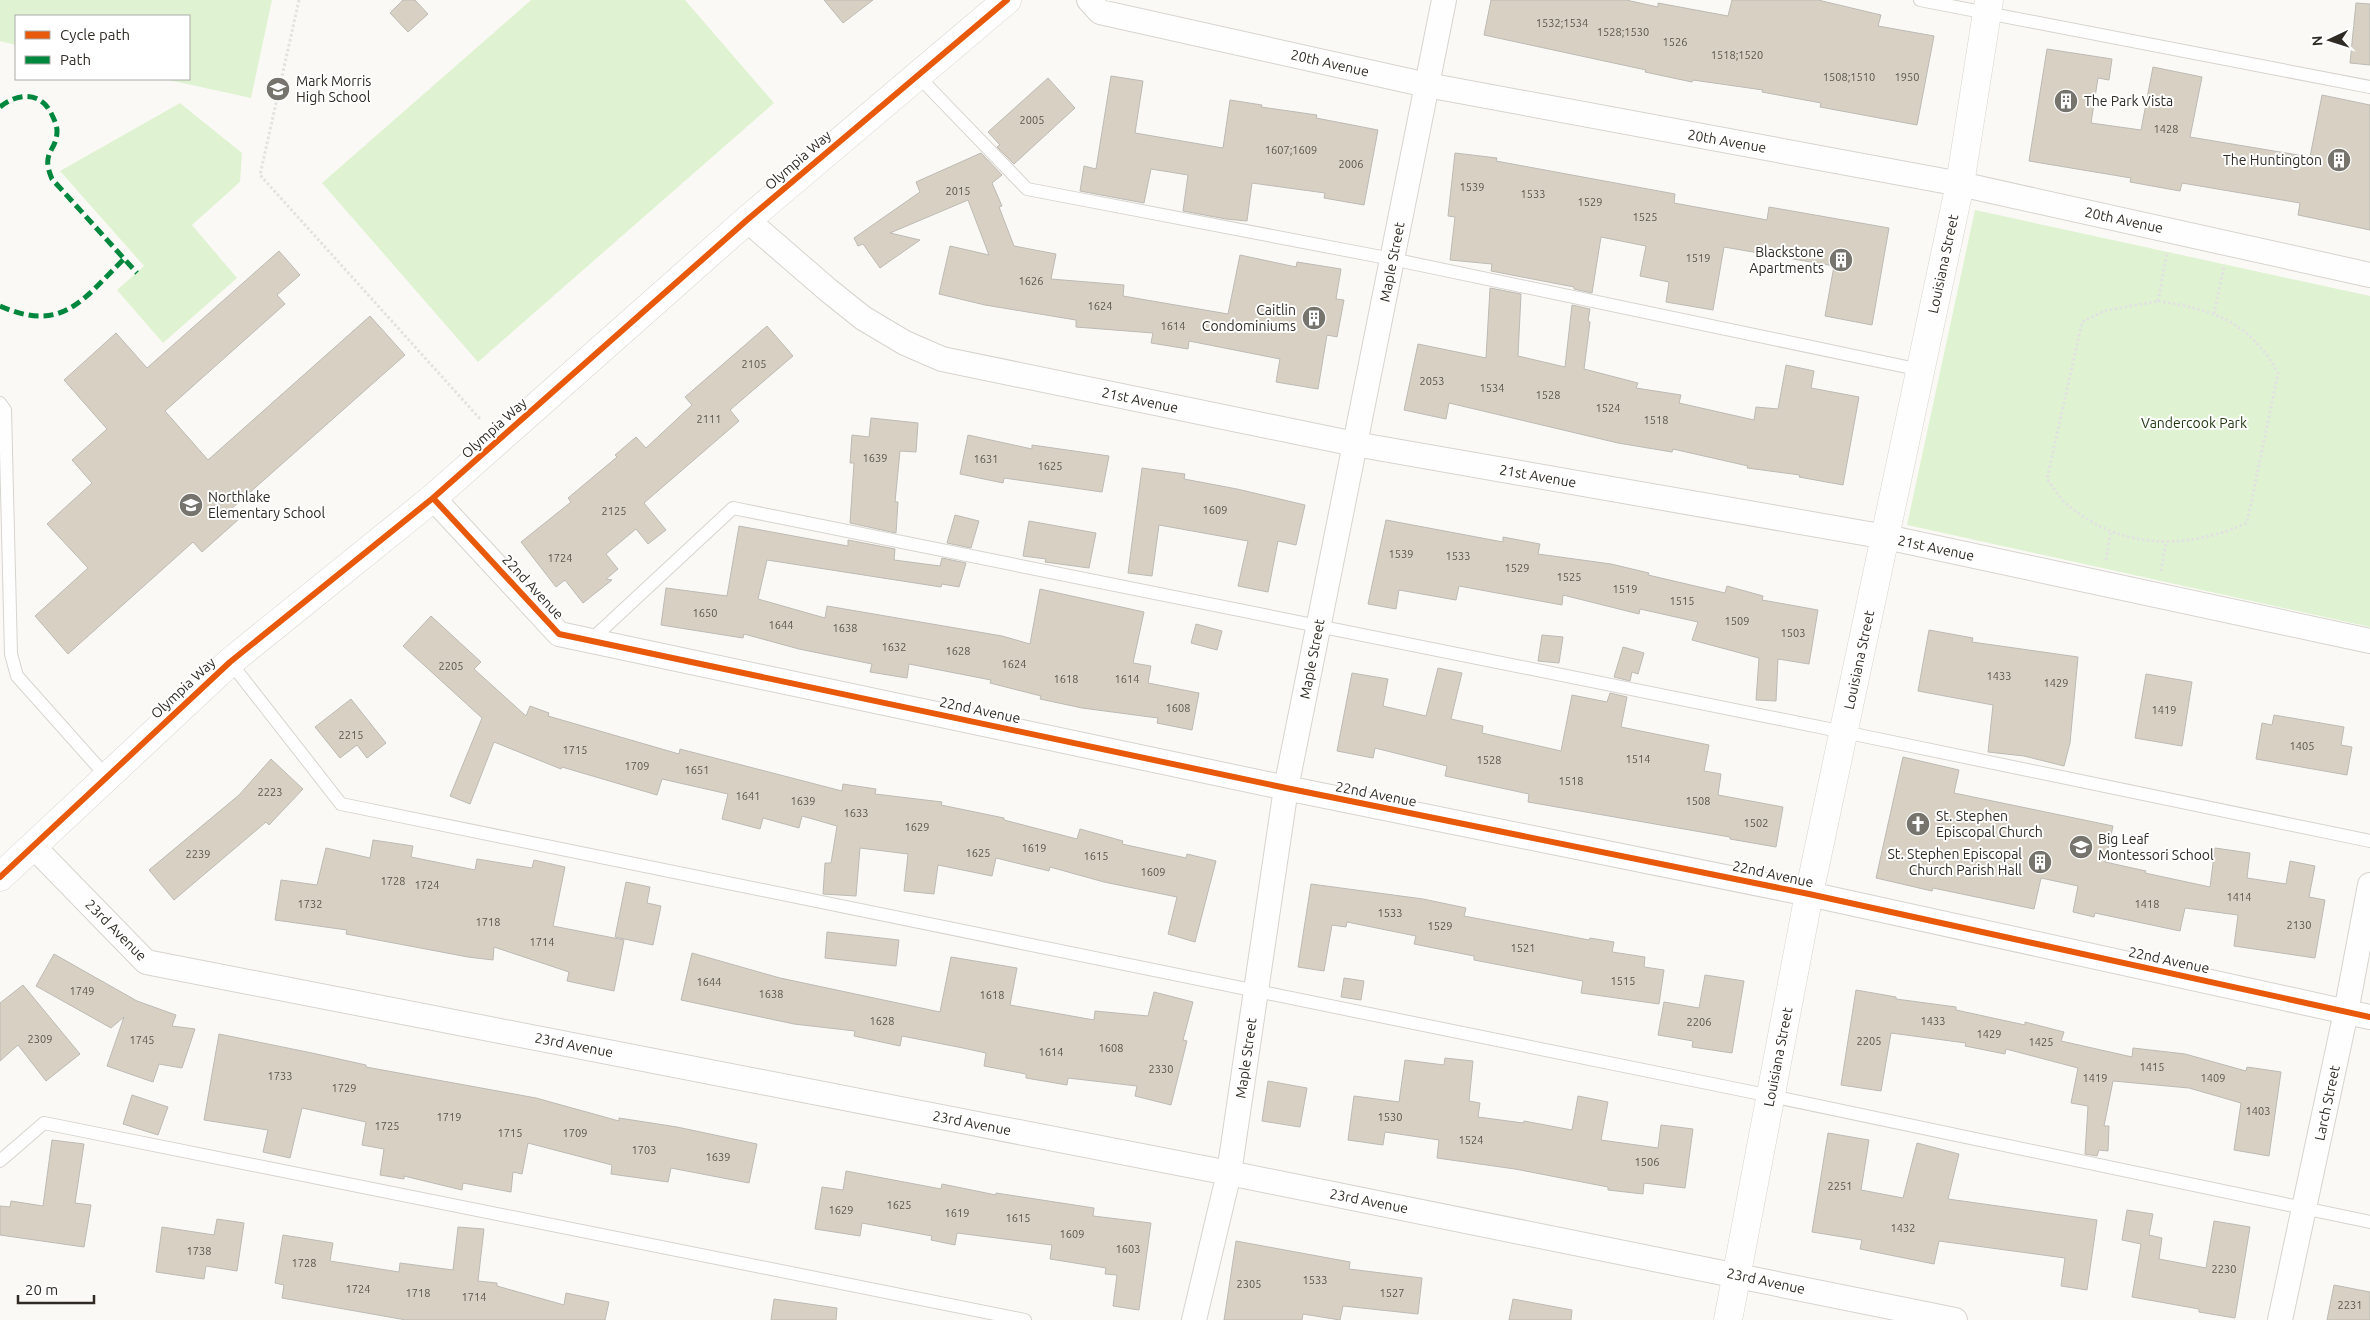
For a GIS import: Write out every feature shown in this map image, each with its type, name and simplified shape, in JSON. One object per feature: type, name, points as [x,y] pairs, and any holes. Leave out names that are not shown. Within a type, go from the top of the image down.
[{"type":"street","name":"Olympia Way","points":[[0,877],[230,662],[433,498],[747,220],[917,74],[1007,0]]},
{"type":"street","name":"20th Avenue","points":[[1089,0],[1100,12],[1427,85],[1960,184],[2370,275]]},
{"type":"street","name":"Maple Street","points":[[1194,1320],[1229,1173],[1286,788],[1444,0]]},
{"type":"street","name":"Louisiana Street","points":[[1728,1320],[1810,894],[1960,184],[1987,7]]},
{"type":"street","name":"21st Avenue","points":[[747,220],[863,318],[905,343],[942,359],[1355,444],[1886,537],[2370,641]]},
{"type":"street","name":"22nd Avenue","points":[[433,498],[559,634],[1286,788],[1810,894],[2370,1017]]},
{"type":"street","name":"23rd Avenue","points":[[33,846],[146,962],[1229,1173],[1955,1320]]},
{"type":"street","name":"Larch Street","points":[[2280,1320],[2346,1012],[2370,885]]},
{"type":"lane","points":[[1920,0],[1987,7],[2370,87]]},
{"type":"lane","points":[[917,74],[1026,189],[1392,259],[1921,370]]},
{"type":"lane","points":[[0,403],[5,410],[11,654],[17,676],[107,777]]},
{"type":"lane","points":[[591,640],[733,508],[1844,732],[2370,841]]},
{"type":"lane","points":[[230,662],[341,804],[1771,1096],[2370,1222]]},
{"type":"lane","points":[[0,1161],[44,1123],[1024,1320]]},
{"type":"path","points":[[299,0],[260,175],[498,440]]},
{"type":"path","points":[[2158,300],[2172,231]]},
{"type":"path","points":[[2214,314],[2229,243]]},
{"type":"path","points":[[2158,300],[2187,305],[2214,314],[2241,327],[2266,351],[2278,373],[2247,523],[2222,534],[2191,541],[2166,542],[2126,538],[2094,524],[2067,505],[2047,479],[2082,322],[2104,311],[2158,300]]},
{"type":"green space","points":[[0,0],[272,0],[251,98],[169,80],[190,80],[190,15],[15,15],[15,45],[0,41]]},
{"type":"green space","points":[[531,0],[685,0],[774,103],[478,362],[322,183]]},
{"type":"green space","points":[[180,103],[242,153],[240,182],[192,225],[237,278],[163,343],[117,290],[144,266],[60,171]]},
{"type":"green space","name":"Vandercook Park","points":[[1975,210],[2370,296],[2370,627],[1907,525]]},
{"type":"building","points":[[403,0],[415,0],[428,14],[408,32],[390,13]]},
{"type":"building","points":[[824,0],[873,0],[843,23]]},
{"type":"building","points":[[1491,0],[1626,0],[1658,7],[1658,3],[1728,16],[1732,0],[1818,0],[1881,15],[1878,26],[1934,36],[1917,125],[1820,107],[1821,103],[1762,92],[1763,90],[1693,80],[1692,82],[1645,72],[1646,70],[1484,35]]},
{"type":"building","points":[[2356,3],[2370,4],[2370,65],[2350,63]]},
{"type":"building","points":[[2047,49],[2112,59],[2109,80],[2098,78],[2091,123],[2141,130],[2153,67],[2202,77],[2190,137],[2310,157],[2322,95],[2370,105],[2370,230],[2298,215],[2300,203],[2182,183],[2180,191],[2130,182],[2131,178],[2029,161]]},
{"type":"building","points":[[1111,76],[1143,81],[1135,133],[1223,148],[1230,100],[1262,105],[1261,107],[1317,115],[1316,118],[1378,130],[1364,205],[1324,198],[1325,193],[1252,183],[1247,221],[1226,219],[1183,211],[1188,175],[1151,169],[1144,203],[1080,191],[1084,166],[1096,169]]},
{"type":"building","points":[[1048,78],[1075,108],[1014,164],[997,147],[1000,145],[988,132]]},
{"type":"building","points":[[981,153],[1002,175],[992,183],[1002,206],[999,207],[1014,246],[1056,254],[1051,279],[1124,285],[1123,296],[1228,314],[1240,255],[1296,267],[1297,262],[1341,269],[1336,299],[1344,300],[1337,337],[1327,335],[1318,389],[1276,382],[1280,359],[1189,341],[1188,349],[1151,343],[1153,333],[1076,327],[1076,320],[985,305],[939,294],[950,246],[989,255],[968,200],[890,233],[920,240],[880,268],[863,244],[858,246],[854,238],[920,192],[916,182]]},
{"type":"building","points":[[1455,153],[1497,158],[1496,161],[1675,194],[1674,203],[1767,220],[1769,207],[1889,228],[1872,325],[1825,316],[1834,266],[1724,247],[1713,310],[1666,302],[1669,282],[1640,276],[1646,246],[1601,237],[1592,293],[1574,289],[1574,287],[1491,271],[1492,264],[1450,260],[1455,217],[1448,216]]},
{"type":"building","points":[[279,251],[300,275],[277,295],[285,304],[165,411],[208,460],[370,316],[405,355],[230,510],[239,519],[202,552],[193,542],[68,654],[35,616],[88,568],[47,524],[92,483],[72,460],[107,429],[64,380],[116,333],[147,368]]},
{"type":"building","points":[[1490,288],[1521,294],[1518,356],[1565,367],[1572,305],[1590,309],[1584,369],[1638,383],[1636,388],[1681,395],[1679,403],[1754,420],[1756,407],[1778,409],[1786,365],[1814,371],[1811,388],[1859,397],[1843,485],[1799,477],[1800,475],[1747,468],[1748,466],[1673,449],[1672,452],[1618,443],[1449,403],[1446,419],[1404,410],[1418,344],[1486,358]]},
{"type":"building","points":[[767,326],[793,356],[730,410],[739,421],[644,503],[666,530],[648,544],[636,529],[606,554],[618,569],[606,579],[612,580],[583,603],[565,580],[556,587],[521,542],[571,502],[568,498],[617,457],[615,455],[636,437],[646,448],[692,405],[685,397]]},
{"type":"building","points":[[871,418],[918,423],[916,452],[900,451],[895,502],[898,502],[896,533],[850,523],[854,463],[850,463],[852,435],[869,437]]},
{"type":"building","points":[[968,435],[1032,449],[1032,445],[1109,456],[1102,492],[1004,478],[1003,483],[960,474]]},
{"type":"building","points":[[1142,468],[1185,474],[1184,479],[1305,505],[1296,545],[1278,541],[1268,592],[1238,586],[1248,541],[1159,525],[1152,576],[1128,573]]},
{"type":"building","points":[[955,515],[979,521],[971,548],[947,543]]},
{"type":"building","points":[[1386,520],[1503,542],[1503,537],[1540,544],[1538,554],[1611,564],[1649,573],[1648,575],[1725,593],[1727,586],[1763,596],[1762,600],[1818,610],[1809,664],[1778,659],[1776,701],[1756,700],[1759,658],[1692,640],[1698,622],[1640,609],[1639,614],[1563,595],[1562,605],[1459,586],[1456,600],[1399,590],[1396,609],[1368,604]]},
{"type":"building","points":[[1029,521],[1096,533],[1089,568],[1045,562],[1046,559],[1023,556]]},
{"type":"building","points":[[739,526],[848,546],[848,540],[895,549],[894,560],[940,566],[942,558],[966,563],[959,587],[942,584],[941,587],[767,560],[758,599],[825,618],[827,606],[1002,636],[1030,644],[1040,589],[1144,612],[1133,663],[1151,666],[1148,683],[1199,693],[1192,730],[1157,723],[1158,718],[1082,708],[1040,699],[1041,696],[990,683],[991,680],[909,664],[907,678],[870,672],[872,664],[799,649],[744,634],[743,638],[661,625],[666,588],[727,596]]},
{"type":"building","points":[[431,616],[481,662],[474,669],[526,716],[530,706],[549,713],[548,716],[679,754],[680,749],[842,791],[843,784],[876,789],[875,794],[942,802],[941,805],[1004,818],[1004,820],[1077,839],[1080,829],[1123,841],[1122,844],[1186,858],[1187,854],[1216,861],[1195,942],[1168,934],[1177,897],[1104,882],[1050,867],[1049,871],[996,858],[992,876],[938,865],[934,894],[904,891],[908,854],[860,848],[856,896],[823,894],[825,863],[831,863],[837,826],[802,816],[799,828],[763,818],[760,829],[722,819],[728,794],[662,779],[657,795],[562,767],[561,769],[494,742],[470,804],[450,796],[482,718],[403,646]]},
{"type":"building","points":[[1196,624],[1222,631],[1217,650],[1191,643]]},
{"type":"building","points":[[1929,630],[1973,638],[1972,642],[2078,657],[2070,743],[2064,766],[2024,756],[1988,752],[1993,705],[1918,691]]},
{"type":"building","points":[[1542,635],[1563,637],[1559,663],[1538,661]]},
{"type":"building","points":[[1623,647],[1644,653],[1638,674],[1632,672],[1630,681],[1614,677]]},
{"type":"building","points":[[1438,668],[1462,673],[1451,719],[1483,726],[1482,733],[1561,751],[1572,695],[1607,702],[1610,693],[1627,697],[1621,727],[1709,745],[1704,771],[1721,774],[1718,795],[1783,807],[1776,847],[1730,839],[1730,837],[1528,802],[1529,794],[1445,776],[1447,766],[1375,748],[1373,758],[1337,751],[1352,673],[1388,679],[1383,706],[1426,716]]},
{"type":"building","points":[[2146,674],[2192,682],[2182,746],[2135,738]]},
{"type":"building","points":[[351,699],[386,743],[367,758],[357,745],[340,758],[315,727]]},
{"type":"building","points":[[2274,715],[2344,727],[2341,745],[2352,747],[2347,775],[2256,759],[2262,723],[2272,725]]},
{"type":"building","points":[[1903,757],[1959,770],[1954,793],[2113,826],[2105,862],[2146,871],[2145,873],[2210,887],[2215,848],[2250,853],[2247,878],[2286,884],[2290,861],[2315,866],[2309,897],[2325,900],[2315,958],[2234,946],[2238,915],[2185,908],[2180,931],[2095,913],[2094,917],[2073,912],[2078,886],[2041,878],[2034,909],[1933,888],[1932,891],[1876,878]]},
{"type":"building","points":[[271,759],[303,789],[269,825],[266,822],[174,900],[149,870],[239,795]]},
{"type":"building","points":[[373,840],[413,846],[411,857],[475,870],[477,859],[532,868],[534,860],[565,867],[553,926],[624,940],[614,991],[567,981],[569,972],[494,947],[493,960],[468,957],[346,934],[347,930],[275,920],[281,880],[317,885],[326,848],[370,858]]},
{"type":"building","points":[[626,882],[650,887],[647,903],[661,906],[653,945],[615,937]]},
{"type":"building","points":[[1311,884],[1423,899],[1466,908],[1464,916],[1589,940],[1590,938],[1614,942],[1612,952],[1645,957],[1644,967],[1664,970],[1659,1004],[1581,993],[1583,981],[1474,960],[1474,956],[1414,944],[1416,936],[1347,922],[1346,927],[1332,925],[1324,971],[1298,967]]},
{"type":"building","points":[[827,932],[899,940],[896,966],[825,958]]},
{"type":"building","points":[[692,953],[780,978],[940,1012],[951,957],[1017,968],[1010,1005],[1094,1020],[1095,1011],[1148,1016],[1154,992],[1193,1002],[1183,1040],[1187,1041],[1171,1105],[1135,1096],[1137,1086],[1068,1078],[1067,1085],[1026,1078],[1026,1074],[984,1066],[986,1053],[963,1048],[902,1036],[900,1046],[854,1036],[855,1031],[794,1024],[681,1000]]},
{"type":"building","points":[[54,954],[137,1001],[176,1015],[172,1026],[195,1029],[182,1068],[159,1064],[153,1082],[107,1066],[124,1017],[111,1028],[36,986]]},
{"type":"building","points":[[1705,975],[1744,981],[1732,1053],[1692,1047],[1693,1041],[1658,1035],[1664,1002],[1699,1008]]},
{"type":"building","points":[[1344,978],[1364,981],[1361,1000],[1341,997]]},
{"type":"building","points":[[23,985],[80,1054],[46,1081],[18,1045],[0,1061],[0,1003]]},
{"type":"building","points":[[1856,990],[1896,997],[1896,999],[1956,1007],[1956,1010],[2025,1025],[2025,1022],[2064,1032],[2061,1041],[2132,1057],[2133,1048],[2185,1054],[2246,1071],[2247,1067],[2281,1072],[2269,1156],[2234,1150],[2241,1103],[2189,1088],[2113,1081],[2104,1126],[2109,1126],[2108,1151],[2099,1150],[2097,1156],[2085,1154],[2088,1106],[2071,1103],[2078,1068],[2006,1049],[2005,1054],[1965,1046],[1966,1043],[1891,1033],[1881,1091],[1841,1085]]},
{"type":"building","points":[[219,1034],[366,1065],[366,1067],[536,1098],[619,1121],[619,1118],[677,1127],[757,1144],[749,1183],[671,1168],[668,1182],[611,1174],[612,1165],[528,1143],[522,1174],[513,1172],[511,1192],[463,1183],[462,1190],[404,1176],[404,1179],[380,1175],[384,1149],[362,1145],[366,1122],[302,1108],[290,1158],[263,1152],[268,1130],[204,1120]]},
{"type":"building","points":[[1445,1058],[1473,1061],[1469,1101],[1480,1103],[1478,1117],[1523,1123],[1524,1121],[1572,1130],[1578,1096],[1608,1102],[1601,1140],[1658,1148],[1661,1125],[1693,1129],[1685,1188],[1644,1183],[1643,1194],[1608,1190],[1608,1187],[1515,1169],[1437,1158],[1439,1140],[1385,1132],[1383,1145],[1348,1140],[1354,1096],[1399,1102],[1405,1060],[1444,1065]]},
{"type":"building","points":[[1268,1081],[1307,1088],[1300,1127],[1262,1121]]},
{"type":"building","points":[[132,1095],[168,1107],[158,1135],[123,1124]]},
{"type":"building","points":[[1828,1133],[1869,1140],[1861,1190],[1903,1198],[1917,1143],[1959,1154],[1948,1199],[2097,1220],[2087,1290],[2061,1286],[2065,1258],[1939,1241],[1934,1264],[1860,1249],[1862,1240],[1812,1232]]},
{"type":"building","points":[[52,1140],[84,1144],[75,1203],[91,1205],[84,1247],[0,1235],[0,1206],[10,1207],[11,1201],[43,1206]]},
{"type":"building","points":[[846,1171],[941,1189],[942,1184],[996,1195],[996,1193],[1094,1208],[1093,1216],[1151,1223],[1139,1310],[1113,1306],[1117,1275],[1105,1274],[1106,1268],[1050,1259],[1052,1245],[957,1233],[955,1245],[931,1240],[932,1236],[862,1223],[860,1236],[815,1229],[822,1187],[843,1190]]},
{"type":"building","points":[[2127,1210],[2153,1214],[2149,1235],[2162,1238],[2159,1259],[2206,1268],[2214,1221],[2250,1227],[2235,1318],[2199,1312],[2199,1309],[2132,1297],[2141,1244],[2122,1240]]},
{"type":"building","points":[[217,1219],[244,1223],[237,1271],[206,1266],[204,1279],[156,1272],[162,1227],[214,1235]]},
{"type":"building","points":[[458,1227],[484,1229],[478,1281],[497,1283],[497,1286],[564,1305],[566,1293],[609,1302],[605,1320],[406,1320],[282,1298],[284,1285],[275,1283],[283,1235],[333,1243],[330,1261],[399,1272],[400,1263],[453,1270]]},
{"type":"building","points":[[1236,1241],[1350,1262],[1349,1269],[1422,1278],[1418,1314],[1343,1306],[1340,1320],[1303,1314],[1302,1320],[1224,1320]]},
{"type":"building","points":[[2334,1285],[2370,1292],[2370,1320],[2327,1320]]},
{"type":"building","points":[[774,1299],[837,1308],[836,1320],[771,1320]]},
{"type":"building","points":[[1513,1299],[1572,1310],[1571,1320],[1509,1320]]},
{"type":"marked path","points":[[0,107],[14,99],[28,96],[41,101],[46,106],[57,129],[55,143],[48,157],[52,179],[137,273]]},
{"type":"marked path","points":[[0,306],[22,314],[40,316],[56,314],[70,308],[83,299],[124,259]]},
{"type":"cycle path","points":[[0,877],[230,662],[433,498],[747,220],[1007,0]]},
{"type":"cycle path","points":[[433,498],[559,634],[1286,788],[1809,894],[2370,1017]]},
{"type":"place","name":"Mark Morris High School","points":[[278,89]]},
{"type":"place","name":"The Park Vista","points":[[2066,101]]},
{"type":"place","name":"The Huntington","points":[[2339,160]]},
{"type":"place","name":"Blackstone Apartments","points":[[1841,260]]},
{"type":"place","name":"Caitlin Condominiums","points":[[1314,318]]},
{"type":"place","name":"Northlake Elementary School","points":[[191,505]]},
{"type":"place","name":"St. Stephen Episcopal Church","points":[[1918,824]]},
{"type":"place","name":"Big Leaf Montessori School","points":[[2081,847]]},
{"type":"place","name":"St. Stephen Episcopal Church Parish Hall","points":[[2040,862]]}]
